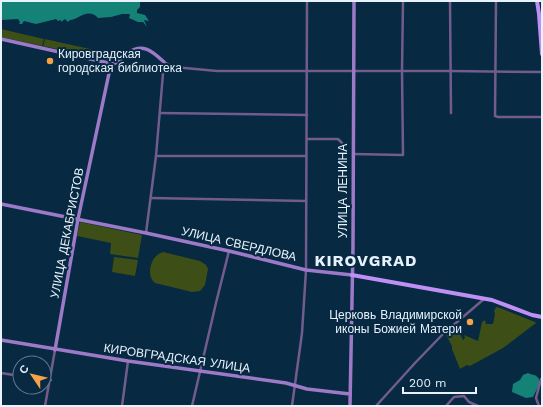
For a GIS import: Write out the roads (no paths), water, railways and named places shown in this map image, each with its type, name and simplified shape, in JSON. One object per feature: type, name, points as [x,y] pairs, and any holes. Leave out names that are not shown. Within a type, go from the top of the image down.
[{"type":"main road","name":"УЛИЦА ЛЕНИНА","points":[[350,406],[354,1]]},
{"type":"main road","points":[[537,1],[542,54]]},
{"type":"main road","points":[[1,39],[111,64],[118,62],[130,52],[140,49],[152,51],[164,62]]},
{"type":"main road","name":"УЛИЦА ДЕКАБРИСТОВ","points":[[55,350],[78,219],[111,64]]},
{"type":"main road","name":"УЛИЦА СВЕРДЛОВА","points":[[1,204],[230,251],[306,270],[352,275],[484,299],[501,303],[532,315],[542,317]]},
{"type":"main road","name":"КИРОВГРАДСКАЯ УЛИЦА","points":[[1,340],[55,350],[200,372],[286,383],[307,389],[350,394]]},
{"type":"street","points":[[292,406],[302,333],[306,270],[307,1]]},
{"type":"street","points":[[353,154],[403,155],[403,1]]},
{"type":"street","points":[[450,1],[450,113]]},
{"type":"street","points":[[496,1],[496,117],[542,117]]},
{"type":"street","points":[[146,233],[156,156],[164,62],[174,67],[217,71],[542,72]]},
{"type":"street","points":[[160,113],[307,115]]},
{"type":"street","points":[[306,139],[338,139],[342,143],[341,157],[346,158]]},
{"type":"street","points":[[156,156],[306,156]]},
{"type":"street","points":[[151,198],[306,201]]},
{"type":"street","points":[[192,406],[216,303],[230,251]]},
{"type":"street","points":[[376,406],[443,334],[484,299]]},
{"type":"street","name":"УЛИЦА ДЕКАБРИСТОВ","points":[[52,372],[55,350]]},
{"type":"street","points":[[122,406],[128,361]]},
{"type":"street","points":[[1,373],[12,375]]},
{"type":"street","points":[[539,406],[536,398],[541,379]]},
{"type":"street","name":"УЛИЦА ДЕКАБРИСТОВ","points":[[46,406],[48,395]]},
{"type":"street","points":[[446,406],[454,397],[464,396],[469,402],[478,406]]},
{"type":"place","name":"Кировградская городская библиотека","points":[[50,61]]},
{"type":"place","name":"Церковь Владимирской иконы Божией Матери","points":[[470,322]]},
{"type":"district","name":"KIROVGRAD","points":[[366,260]]}]
